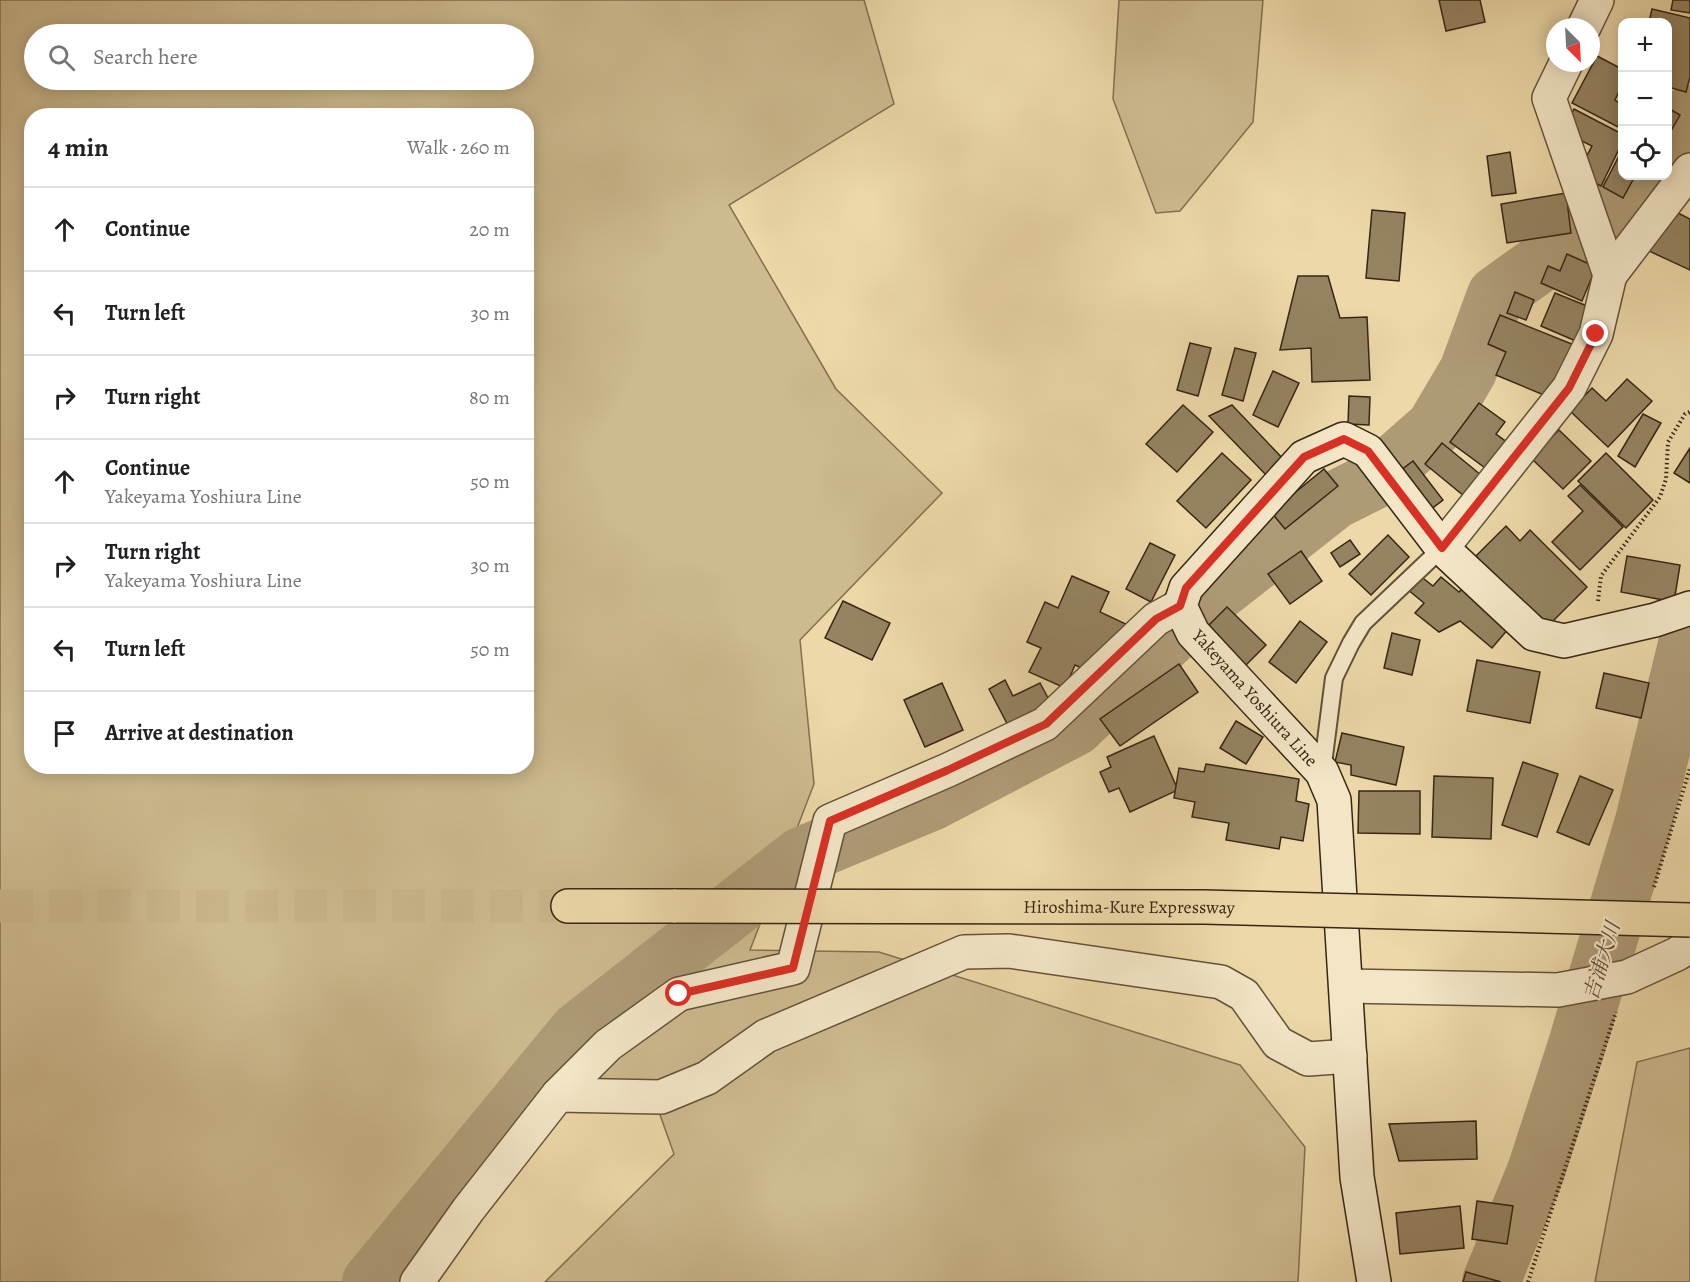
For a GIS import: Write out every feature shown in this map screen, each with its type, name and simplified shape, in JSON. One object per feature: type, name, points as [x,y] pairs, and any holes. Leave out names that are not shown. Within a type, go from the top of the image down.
[{"type":"highway","name":"Hiroshima-Kure Expressway","points":[[568,906],[1204,907],[1690,920]]},
{"type":"street","points":[[1588,18],[1597,0]]},
{"type":"street","points":[[1562,72],[1549,98],[1610,275]]},
{"type":"street","points":[[1442,548],[1569,388],[1596,334],[1610,275],[1690,170]]},
{"type":"street","points":[[417,1282],[468,1210],[558,1095],[608,1045],[679,994],[793,968],[830,821],[948,770],[1046,724],[1156,619],[1185,617],[1186,588],[1304,457],[1344,439],[1368,451],[1442,548],[1534,634],[1564,641],[1654,620],[1688,608]]},
{"type":"street","name":"Yakeyama Yoshiura Line","points":[[1185,617],[1322,772],[1334,800],[1357,1177],[1374,1282]]},
{"type":"street","points":[[1347,986],[1558,990],[1627,977],[1677,954],[1690,945]]},
{"type":"street","points":[[558,1095],[661,1097],[707,1078],[766,1036],[964,952],[1009,951],[1221,982],[1244,995],[1278,1043],[1308,1059],[1350,1056]]},
{"type":"lane","points":[[1322,772],[1334,678],[1351,643],[1363,624],[1442,548]]},
{"type":"path","points":[[1593,635],[1601,576],[1660,497],[1666,479],[1668,442],[1685,414],[1690,412]]},
{"type":"path","points":[[1654,889],[1690,768]]},
{"type":"path","points":[[1528,1282],[1627,977]]},
{"type":"shaded area","points":[[0,0],[864,0],[894,104],[729,205],[836,389],[942,493],[800,640],[814,784],[750,950],[879,952],[1240,1065],[1305,1147],[1298,1282],[545,1282],[674,1154],[659,1112],[512,1081],[376,1282],[0,1282]]},
{"type":"shaded area","points":[[1119,0],[1263,0],[1253,122],[1180,211],[1156,213],[1113,99]]},
{"type":"shaded area","points":[[1690,1048],[1690,1282],[1595,1282],[1637,1062]]},
{"type":"building","points":[[1439,0],[1480,0],[1485,22],[1446,31]]},
{"type":"building","points":[[1673,0],[1690,0],[1690,13],[1671,10]]},
{"type":"building","points":[[1652,9],[1690,18],[1690,77],[1686,92],[1672,88],[1672,18],[1650,18]]},
{"type":"building","points":[[1600,58],[1618,67],[1618,94],[1615,100],[1618,102],[1618,127],[1572,103],[1588,72],[1600,72]]},
{"type":"building","points":[[1574,109],[1618,132],[1618,151],[1601,186],[1577,174],[1592,146],[1562,131]]},
{"type":"building","points":[[1672,110],[1680,115],[1672,129]]},
{"type":"building","points":[[1510,152],[1516,193],[1492,196],[1487,156]]},
{"type":"building","points":[[1618,158],[1618,180],[1633,180],[1623,198],[1603,187]]},
{"type":"building","points":[[1566,193],[1571,233],[1507,243],[1501,204]]},
{"type":"building","points":[[1670,209],[1690,219],[1690,270],[1649,251]]},
{"type":"building","points":[[1372,210],[1405,213],[1399,281],[1366,278]]},
{"type":"building","points":[[1567,254],[1596,267],[1582,301],[1541,283],[1548,266],[1560,271]]},
{"type":"building","points":[[1298,276],[1328,276],[1340,318],[1367,317],[1370,380],[1312,382],[1311,348],[1280,350]]},
{"type":"building","points":[[1515,292],[1534,300],[1526,320],[1507,313]]},
{"type":"building","points":[[1555,293],[1592,308],[1578,342],[1541,326]]},
{"type":"building","points":[[1500,315],[1574,345],[1551,398],[1496,375],[1506,352],[1488,344]]},
{"type":"building","points":[[1190,343],[1211,348],[1198,396],[1177,390]]},
{"type":"building","points":[[1235,348],[1256,353],[1243,401],[1222,395]]},
{"type":"building","points":[[1273,371],[1299,383],[1278,427],[1253,415]]},
{"type":"building","points":[[1627,379],[1652,401],[1608,447],[1570,411],[1592,388],[1606,401]]},
{"type":"building","points":[[1349,396],[1370,397],[1369,425],[1348,424]]},
{"type":"building","points":[[1479,403],[1505,422],[1496,434],[1508,443],[1488,470],[1450,442]]},
{"type":"building","points":[[1183,405],[1213,432],[1177,472],[1146,444]]},
{"type":"building","points":[[1232,405],[1285,461],[1268,477],[1209,416]]},
{"type":"building","points":[[1643,414],[1661,423],[1635,467],[1618,456]]},
{"type":"building","points":[[1559,430],[1591,461],[1563,489],[1531,458]]},
{"type":"building","points":[[1442,443],[1481,475],[1464,496],[1425,464]]},
{"type":"building","points":[[1690,448],[1690,483],[1674,473]]},
{"type":"building","points":[[1222,453],[1251,480],[1206,528],[1177,501]]},
{"type":"building","points":[[1606,453],[1653,500],[1626,528],[1578,481]]},
{"type":"building","points":[[1413,461],[1443,500],[1426,513],[1396,474]]},
{"type":"building","points":[[1324,469],[1338,486],[1285,529],[1271,512]]},
{"type":"building","points":[[1580,485],[1623,527],[1580,570],[1552,542],[1583,511],[1568,496]]},
{"type":"building","points":[[1506,526],[1520,541],[1530,530],[1587,587],[1544,630],[1472,560]]},
{"type":"building","points":[[1388,535],[1409,557],[1371,595],[1349,574]]},
{"type":"building","points":[[1350,540],[1360,554],[1340,567],[1331,553]]},
{"type":"building","points":[[1150,543],[1175,555],[1151,602],[1126,589]]},
{"type":"building","points":[[1301,551],[1322,581],[1290,604],[1268,574]]},
{"type":"building","points":[[1627,556],[1680,565],[1674,602],[1621,592]]},
{"type":"building","points":[[1419,575],[1433,586],[1441,577],[1459,592],[1462,589],[1509,628],[1492,648],[1460,621],[1439,632],[1415,613],[1424,603],[1407,589]]},
{"type":"building","points":[[1072,576],[1109,592],[1100,612],[1130,626],[1096,674],[1075,665],[1065,688],[1029,672],[1041,648],[1027,642],[1045,602],[1058,608]]},
{"type":"building","points":[[843,601],[890,623],[872,660],[825,638]]},
{"type":"building","points":[[1227,607],[1266,645],[1239,672],[1200,634]]},
{"type":"building","points":[[1300,621],[1327,642],[1296,683],[1269,662]]},
{"type":"building","points":[[1392,633],[1420,640],[1412,675],[1384,668]]},
{"type":"building","points":[[1477,660],[1540,672],[1530,723],[1467,711]]},
{"type":"building","points":[[1179,664],[1198,692],[1120,746],[1100,719]]},
{"type":"building","points":[[1604,673],[1649,683],[1641,718],[1596,708]]},
{"type":"building","points":[[1005,680],[1013,696],[1040,683],[1055,711],[1012,733],[989,689]]},
{"type":"building","points":[[942,683],[963,730],[925,747],[904,700]]},
{"type":"building","points":[[1236,721],[1263,737],[1246,764],[1220,748]]},
{"type":"building","points":[[1342,733],[1404,747],[1396,785],[1351,775],[1351,765],[1335,762]]},
{"type":"building","points":[[1154,736],[1178,790],[1130,812],[1119,788],[1109,792],[1100,772],[1111,767],[1107,757]]},
{"type":"building","points":[[1523,762],[1558,774],[1537,837],[1502,825]]},
{"type":"building","points":[[1206,764],[1299,779],[1296,801],[1309,804],[1303,841],[1281,837],[1279,849],[1226,840],[1229,823],[1192,817],[1195,802],[1174,798],[1179,768],[1204,772]]},
{"type":"building","points":[[1434,776],[1493,778],[1491,839],[1432,837]]},
{"type":"building","points":[[1580,776],[1613,790],[1589,845],[1557,832]]},
{"type":"building","points":[[1359,791],[1420,791],[1420,834],[1358,833]]},
{"type":"building","points":[[1476,1121],[1477,1159],[1399,1161],[1389,1124]]},
{"type":"building","points":[[1477,1201],[1513,1206],[1507,1244],[1472,1239]]},
{"type":"building","points":[[1460,1206],[1464,1248],[1400,1254],[1396,1213]]},
{"type":"building","points":[[1466,1272],[1501,1282],[1463,1282]]},
{"type":"waterway","points":[[1672,147],[1690,114]]},
{"type":"waterway","points":[[371,1282],[578,1031],[801,856],[931,802],[1075,727],[1200,606],[1335,500],[1375,480],[1435,427],[1468,371],[1496,295],[1615,210],[1647,180]]},
{"type":"waterway","name":"吉浦大川","points":[[1491,1282],[1536,1171],[1576,1048],[1644,821],[1690,632]]},
{"type":"tunnel","points":[[0,906],[568,906]]},
{"type":"route","points":[[679,994],[793,968],[830,821],[948,770],[1046,724],[1156,619],[1180,606],[1186,588],[1304,457],[1344,439],[1368,451],[1442,548],[1569,388],[1596,334]]}]
